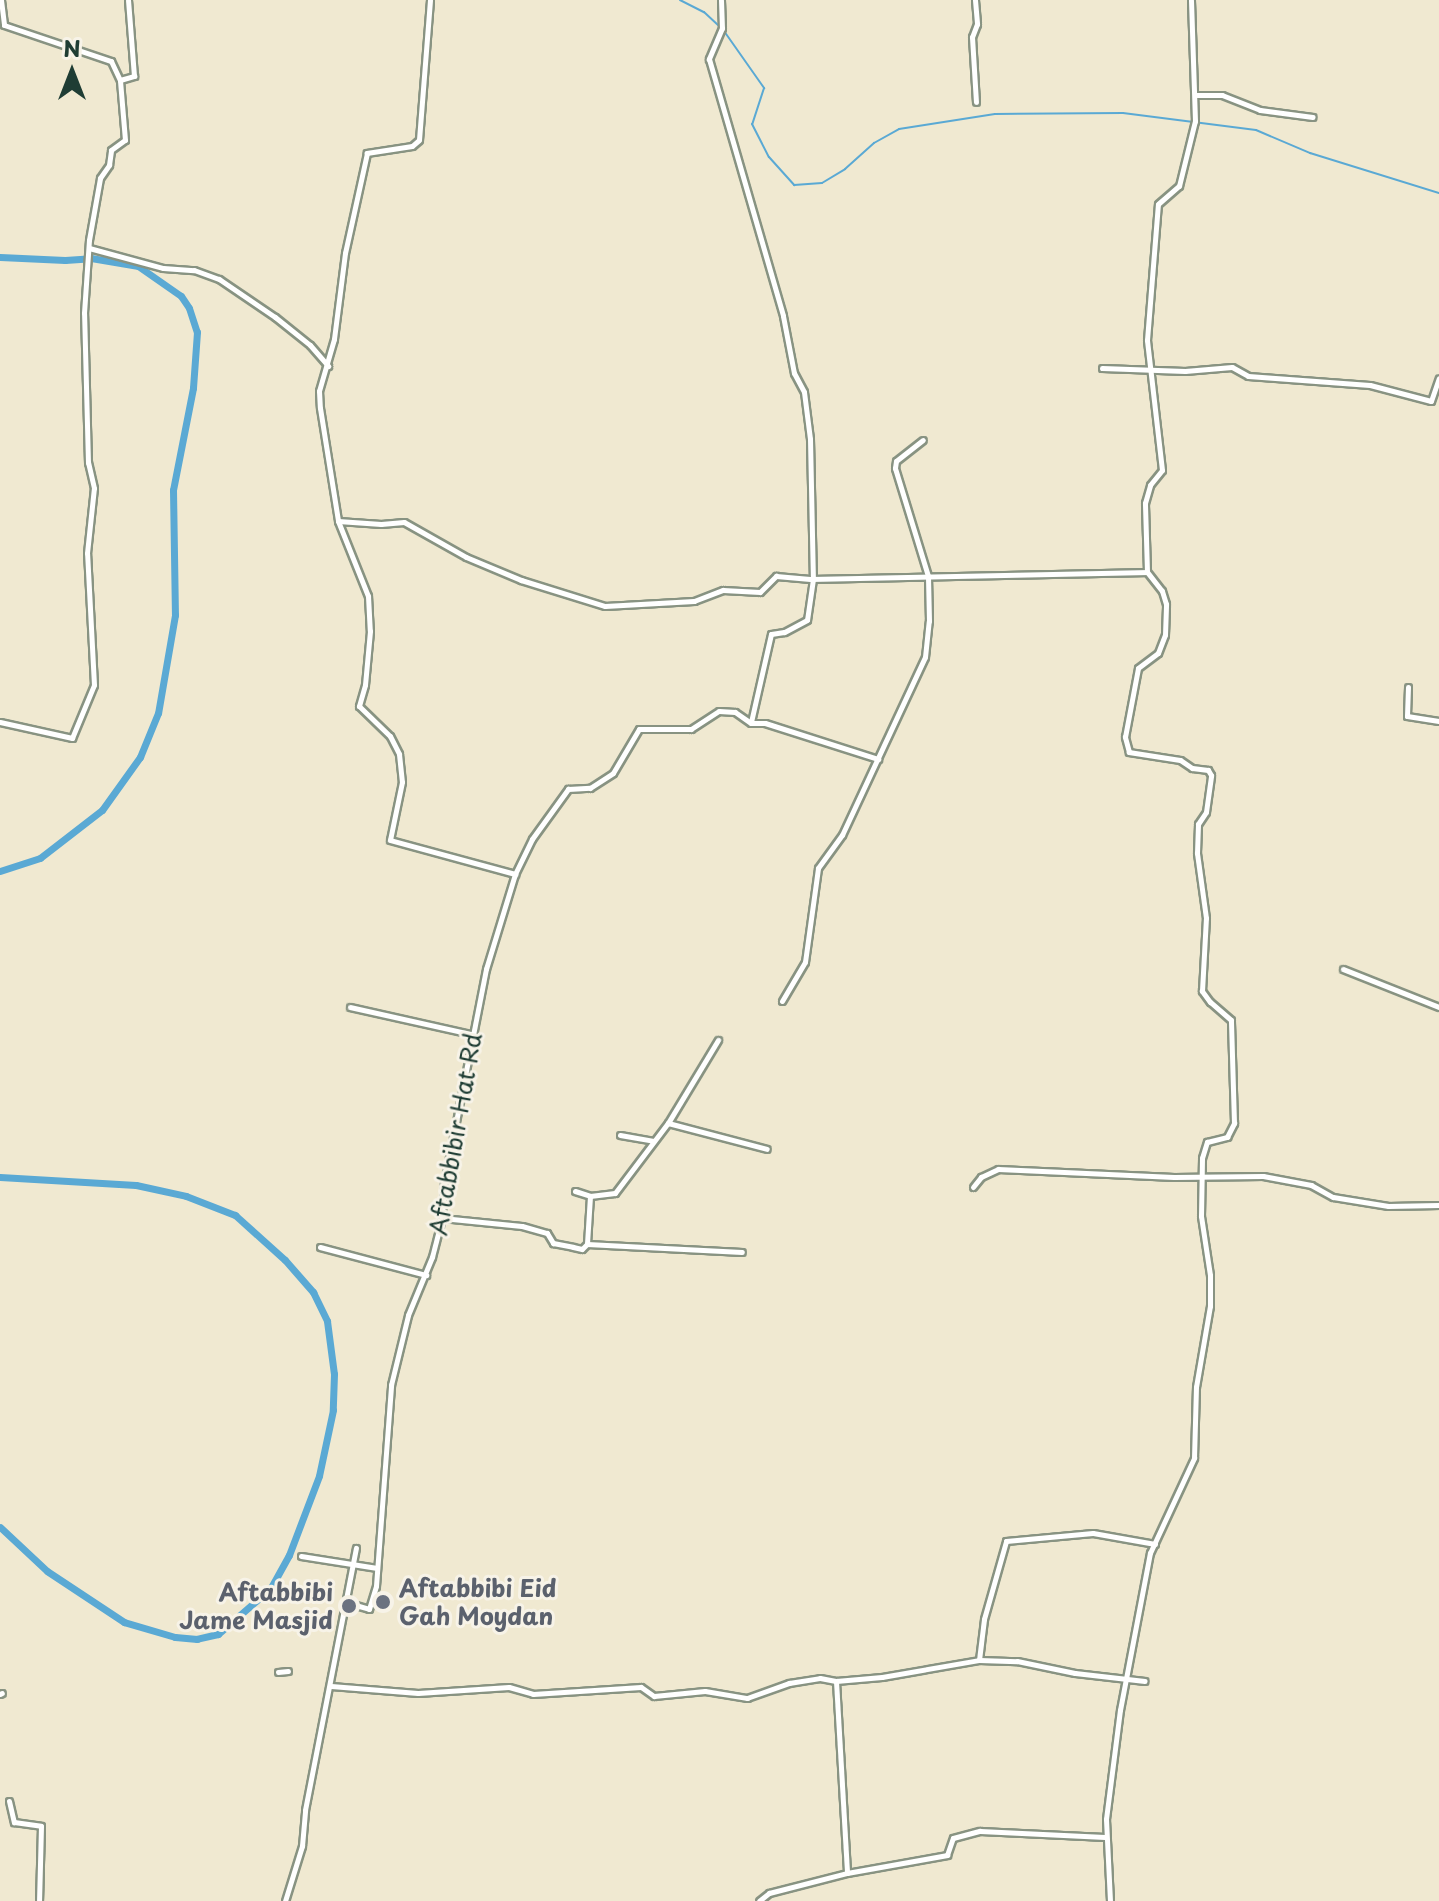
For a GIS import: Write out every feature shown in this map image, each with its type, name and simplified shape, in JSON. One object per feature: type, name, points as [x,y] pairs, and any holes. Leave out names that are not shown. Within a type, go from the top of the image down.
[{"type":"street","points":[[0,722],[71,739],[94,685],[87,553],[94,488],[88,463],[86,270],[102,173],[109,165],[111,150],[125,140],[120,80],[111,61],[4,25],[1,0]]},
{"type":"street","points":[[120,80],[134,76],[128,0]]},
{"type":"street","points":[[430,0],[419,140],[412,146],[367,153],[345,253],[328,367],[319,391],[320,408],[338,521],[368,596],[370,631],[365,685],[359,706],[390,736],[399,754],[402,782],[390,840],[515,874]]},
{"type":"street","points":[[721,0],[722,28],[709,59],[783,316],[794,373],[804,392],[810,439],[813,579],[807,620],[784,632],[771,634],[751,723],[765,723],[878,759]]},
{"type":"street","points":[[975,0],[977,24],[972,37],[976,102]]},
{"type":"street","points":[[1110,1901],[1105,1837],[1120,1710],[1150,1553],[1194,1458],[1196,1387],[1210,1306],[1201,1176],[1205,1145],[1209,1140],[1227,1137],[1234,1123],[1231,1020],[1202,991],[1206,918],[1197,853],[1198,824],[1206,812],[1211,775],[1208,770],[1188,766],[1180,760],[1134,754],[1128,748],[1126,719],[1138,668],[1158,653],[1165,635],[1166,604],[1162,591],[1147,572],[1145,503],[1150,485],[1162,470],[1147,340],[1158,204],[1179,186],[1195,121],[1197,95],[1191,0]]},
{"type":"street","points":[[1197,95],[1222,95],[1260,110],[1313,117]]},
{"type":"street","points":[[89,250],[163,268],[194,270],[219,279],[310,345],[328,367]]},
{"type":"street","points":[[1102,368],[1185,371],[1232,367],[1248,376],[1370,385],[1431,401],[1439,378]]},
{"type":"street","points":[[782,1001],[805,962],[818,868],[842,835],[925,657],[929,621],[928,576],[895,468],[896,461],[923,440]]},
{"type":"street","points":[[338,521],[404,522],[466,557],[593,604],[694,601],[718,591],[763,591],[769,579],[776,576],[813,579],[1147,572]]},
{"type":"street","points":[[1408,687],[1407,716],[1439,721]]},
{"type":"street","name":"Aftabbibir Hat Rd","points":[[345,1602],[369,1609],[377,1568],[391,1385],[408,1315],[426,1275],[442,1218],[444,1183],[471,1034],[515,874],[532,839],[568,789],[590,788],[613,773],[639,729],[694,728],[719,711],[741,714],[751,723]]},
{"type":"street","points":[[1343,969],[1439,1007]]},
{"type":"street","points":[[350,1007],[471,1034]]},
{"type":"street","points":[[575,1191],[590,1196],[615,1193],[668,1123],[718,1040]]},
{"type":"street","points":[[668,1123],[767,1149]]},
{"type":"street","points":[[620,1135],[653,1141]]},
{"type":"street","points":[[973,1187],[981,1177],[998,1169],[1283,1178],[1311,1185],[1333,1197],[1388,1206],[1439,1205]]},
{"type":"street","points":[[442,1218],[522,1226],[547,1233],[553,1243],[582,1249],[587,1244],[590,1196]]},
{"type":"street","points":[[587,1244],[742,1252]]},
{"type":"street","points":[[320,1247],[426,1275]]},
{"type":"street","points":[[979,1660],[984,1619],[1006,1541],[1093,1533],[1155,1544]]},
{"type":"street","points":[[285,1901],[302,1846],[305,1810],[356,1548]]},
{"type":"street","points":[[301,1556],[377,1568]]},
{"type":"street","points":[[331,1686],[418,1693],[509,1687],[533,1694],[641,1687],[654,1696],[705,1691],[747,1698],[789,1683],[820,1678],[836,1681],[882,1677],[979,1660],[1017,1661],[1075,1673],[1145,1681]]},
{"type":"street","points":[[278,1672],[288,1671]]},
{"type":"street","points":[[836,1681],[847,1873]]},
{"type":"street","points":[[9,1801],[14,1822],[41,1826],[39,1901]]},
{"type":"street","points":[[759,1901],[769,1893],[847,1873],[947,1855],[953,1838],[984,1830],[1024,1835],[1105,1837]]},
{"type":"waterway","points":[[680,0],[704,12],[720,27]]},
{"type":"waterway","points":[[724,31],[764,88],[752,124],[769,157],[794,185],[822,183],[845,169],[874,143],[899,129],[995,114],[1123,113],[1256,130],[1310,153],[1439,193]]},
{"type":"waterway","points":[[0,257],[91,258],[138,266],[181,296],[189,308],[197,332],[193,388],[173,490],[175,615],[158,713],[140,757],[102,810],[40,858],[0,871]]},
{"type":"waterway","points":[[0,1177],[136,1185],[186,1196],[235,1215],[285,1260],[313,1292],[327,1321],[334,1374],[333,1410],[319,1476],[289,1555],[271,1588],[218,1634],[197,1639],[175,1637],[124,1622],[47,1571],[0,1527]]},
{"type":"place","name":"Aftabbibi Eid Gah Moydan","points":[[383,1602]]},
{"type":"place","name":"Aftabbibi Jame Masjid","points":[[349,1606]]}]
